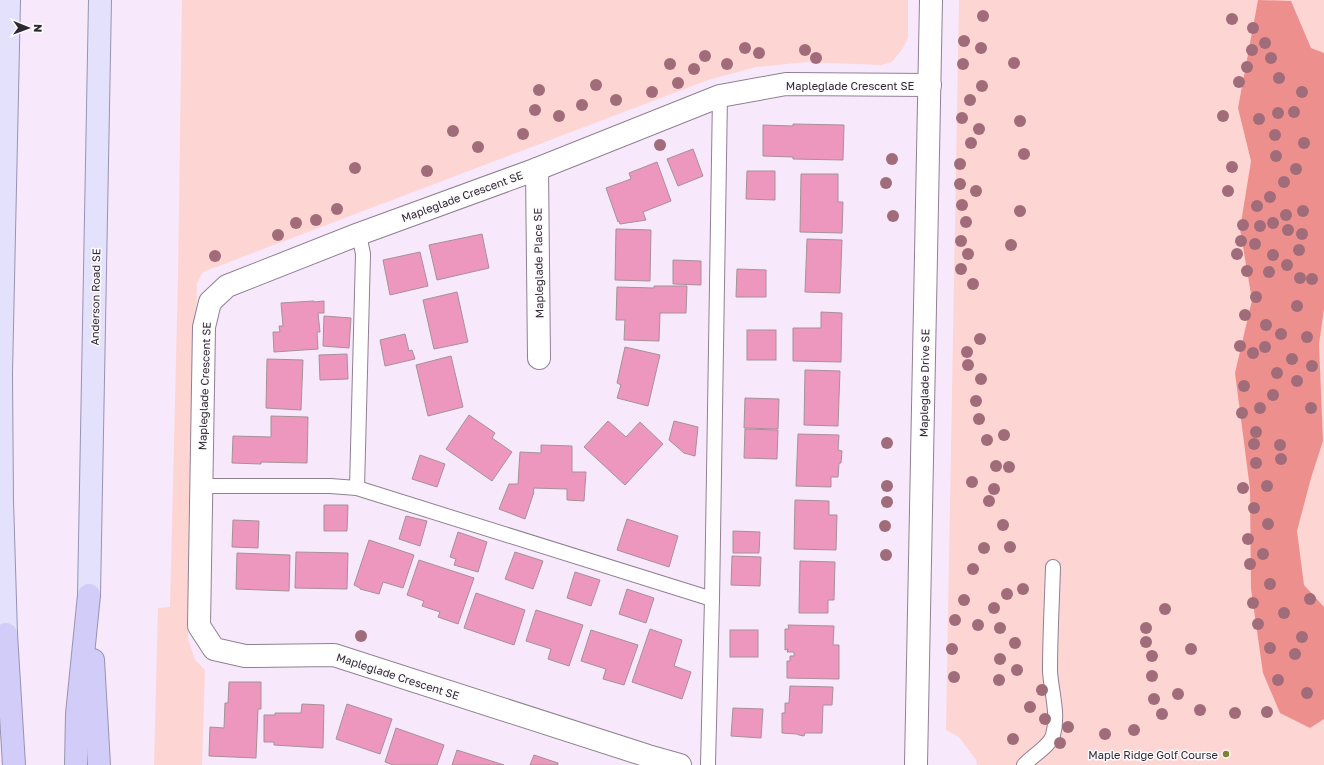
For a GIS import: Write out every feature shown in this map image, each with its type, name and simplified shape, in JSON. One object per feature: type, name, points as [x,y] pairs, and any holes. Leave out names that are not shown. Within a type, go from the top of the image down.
[{"type":"highway","points":[[76,765],[77,714],[89,595]]},
{"type":"highway","points":[[89,595],[99,765]]},
{"type":"highway","points":[[0,702],[6,634]]},
{"type":"highway","points":[[6,634],[14,765]]},
{"type":"main road","points":[[6,634],[2,500],[2,374],[9,0]]},
{"type":"main road","name":"Anderson Road SE","points":[[89,595],[100,0]]},
{"type":"street","name":"Mapleglade Drive SE","points":[[916,765],[931,0]]},
{"type":"street","name":"Mapleglade Crescent SE","points":[[680,765],[334,655],[246,656],[214,649],[199,626],[204,327],[210,302],[227,286],[359,234],[537,169],[720,96],[786,84],[930,85]]},
{"type":"street","name":"Mapleglade Place SE","points":[[537,169],[539,358]]},
{"type":"lane","points":[[708,765],[720,96]]},
{"type":"lane","points":[[358,488],[363,254],[359,234]]},
{"type":"lane","points":[[201,486],[330,486],[358,488],[712,599]]},
{"type":"lane","points":[[1024,765],[1031,757],[1042,749],[1053,736],[1055,720],[1050,673],[1050,643],[1053,567]]},
{"type":"shaded area","points":[[182,0],[908,0],[908,38],[903,48],[892,62],[881,65],[806,62],[756,67],[708,80],[203,272],[197,283],[188,639],[195,660],[205,670],[202,765],[154,765],[158,608],[170,607],[178,279]]},
{"type":"shaded area","name":"Maple Ridge Golf Course","points":[[959,0],[1324,0],[1324,765],[977,765],[976,760],[959,737],[946,730]]},
{"type":"shaded area","points":[[1258,0],[1291,1],[1311,48],[1324,53],[1324,309],[1319,344],[1323,441],[1311,478],[1297,531],[1304,585],[1324,607],[1324,719],[1310,728],[1280,713],[1263,673],[1251,589],[1250,489],[1235,373],[1252,300],[1240,229],[1251,161],[1238,108]]},
{"type":"building","points":[[793,124],[844,125],[843,160],[793,159],[793,157],[763,156],[763,125],[793,126]]},
{"type":"building","points":[[693,149],[703,176],[678,186],[667,159]]},
{"type":"building","points":[[657,162],[671,201],[643,212],[646,220],[620,224],[606,188],[631,179],[629,173]]},
{"type":"building","points":[[747,171],[775,171],[775,200],[746,199]]},
{"type":"building","points":[[801,174],[838,174],[838,202],[843,202],[842,233],[800,232]]},
{"type":"building","points":[[616,229],[651,230],[650,281],[615,280]]},
{"type":"building","points":[[482,234],[489,268],[437,280],[429,245]]},
{"type":"building","points":[[807,239],[842,240],[840,293],[805,292]]},
{"type":"building","points":[[420,252],[428,286],[390,295],[383,260]]},
{"type":"building","points":[[673,260],[701,261],[701,285],[673,284]]},
{"type":"building","points":[[737,269],[766,270],[766,297],[736,297]]},
{"type":"building","points":[[654,286],[687,286],[686,313],[660,313],[659,341],[624,340],[625,320],[616,320],[617,287],[654,288]]},
{"type":"building","points":[[457,292],[468,342],[434,349],[423,300]]},
{"type":"building","points":[[324,301],[324,313],[318,313],[320,332],[317,332],[318,349],[274,352],[273,332],[280,332],[279,326],[283,326],[281,303]]},
{"type":"building","points":[[821,312],[842,313],[841,362],[793,361],[793,328],[821,328]]},
{"type":"building","points":[[324,316],[351,318],[349,348],[323,346]]},
{"type":"building","points":[[747,330],[776,330],[776,360],[747,360]]},
{"type":"building","points":[[405,334],[409,351],[412,350],[415,359],[385,366],[380,340]]},
{"type":"building","points":[[625,347],[660,355],[648,406],[617,398],[621,385],[617,383]]},
{"type":"building","points":[[347,354],[348,379],[320,380],[319,355]]},
{"type":"building","points":[[451,356],[463,407],[428,416],[416,365]]},
{"type":"building","points":[[267,359],[303,360],[301,410],[266,408]]},
{"type":"building","points":[[805,370],[840,371],[838,426],[804,425]]},
{"type":"building","points":[[745,398],[779,399],[778,429],[744,428]]},
{"type":"building","points":[[469,415],[495,433],[492,438],[512,452],[492,481],[446,449]]},
{"type":"building","points":[[271,416],[308,417],[307,463],[232,463],[233,436],[271,437]]},
{"type":"building","points":[[608,421],[626,437],[640,422],[663,444],[625,485],[584,447]]},
{"type":"building","points":[[674,421],[698,427],[695,456],[684,453],[669,440]]},
{"type":"building","points":[[745,429],[778,430],[777,459],[744,458]]},
{"type":"building","points":[[798,434],[839,435],[838,450],[842,451],[841,463],[839,463],[838,477],[831,477],[831,487],[796,486]]},
{"type":"building","points":[[541,445],[572,446],[572,472],[586,472],[584,501],[567,500],[567,489],[534,488],[525,519],[499,509],[509,484],[518,484],[520,452],[541,453]]},
{"type":"building","points":[[420,455],[445,464],[437,487],[412,479]]},
{"type":"building","points":[[795,500],[829,501],[829,515],[837,515],[836,550],[794,549]]},
{"type":"building","points":[[324,505],[348,505],[347,531],[324,531]]},
{"type":"building","points":[[406,516],[427,521],[420,546],[399,539]]},
{"type":"building","points":[[627,519],[678,536],[669,567],[617,550]]},
{"type":"building","points":[[233,520],[259,521],[258,548],[232,547]]},
{"type":"building","points":[[733,531],[760,532],[759,553],[733,553]]},
{"type":"building","points":[[458,532],[487,542],[478,572],[454,565],[456,559],[450,557]]},
{"type":"building","points":[[369,540],[414,555],[403,588],[383,582],[379,594],[360,589],[354,585]]},
{"type":"building","points":[[296,552],[348,553],[347,589],[295,588]]},
{"type":"building","points":[[515,552],[543,561],[533,589],[505,579]]},
{"type":"building","points":[[237,553],[290,555],[289,591],[236,589]]},
{"type":"building","points":[[732,556],[761,557],[760,586],[731,585]]},
{"type":"building","points":[[419,560],[474,578],[458,624],[438,617],[440,612],[422,606],[424,601],[407,595]]},
{"type":"building","points":[[800,561],[835,562],[834,600],[828,600],[828,613],[799,613]]},
{"type":"building","points":[[575,572],[600,580],[591,606],[567,598]]},
{"type":"building","points":[[627,589],[654,598],[646,623],[619,614]]},
{"type":"building","points":[[476,593],[525,610],[514,645],[464,628]]},
{"type":"building","points":[[536,610],[583,625],[569,666],[548,659],[551,649],[526,641]]},
{"type":"building","points":[[788,625],[834,626],[833,645],[839,645],[839,679],[787,678],[787,661],[790,661],[790,656],[794,656],[794,652],[787,652],[788,649],[785,650],[785,629],[789,629]]},
{"type":"building","points":[[650,629],[682,640],[674,666],[691,672],[682,699],[632,682]]},
{"type":"building","points":[[591,630],[638,645],[624,685],[603,679],[606,669],[581,661]]},
{"type":"building","points":[[730,630],[758,630],[758,657],[730,657]]},
{"type":"building","points":[[229,682],[261,682],[261,709],[258,709],[256,758],[209,756],[210,727],[224,728],[225,703],[228,703]]},
{"type":"building","points":[[790,686],[833,687],[832,705],[823,705],[822,733],[805,733],[804,736],[782,733],[782,713],[785,713],[785,703],[789,703]]},
{"type":"building","points":[[302,704],[324,705],[323,748],[274,745],[274,742],[264,742],[264,715],[275,715],[275,713],[301,713]]},
{"type":"building","points":[[347,704],[392,719],[380,754],[336,739]]},
{"type":"building","points":[[733,708],[763,709],[761,738],[731,736]]},
{"type":"building","points":[[396,728],[444,745],[437,765],[393,765],[385,762]]},
{"type":"building","points":[[457,750],[504,765],[452,765]]},
{"type":"building","points":[[534,755],[558,763],[558,765],[530,765]]},
{"type":"place","name":"Maple Ridge Golf Course","points":[[1226,754]]}]
